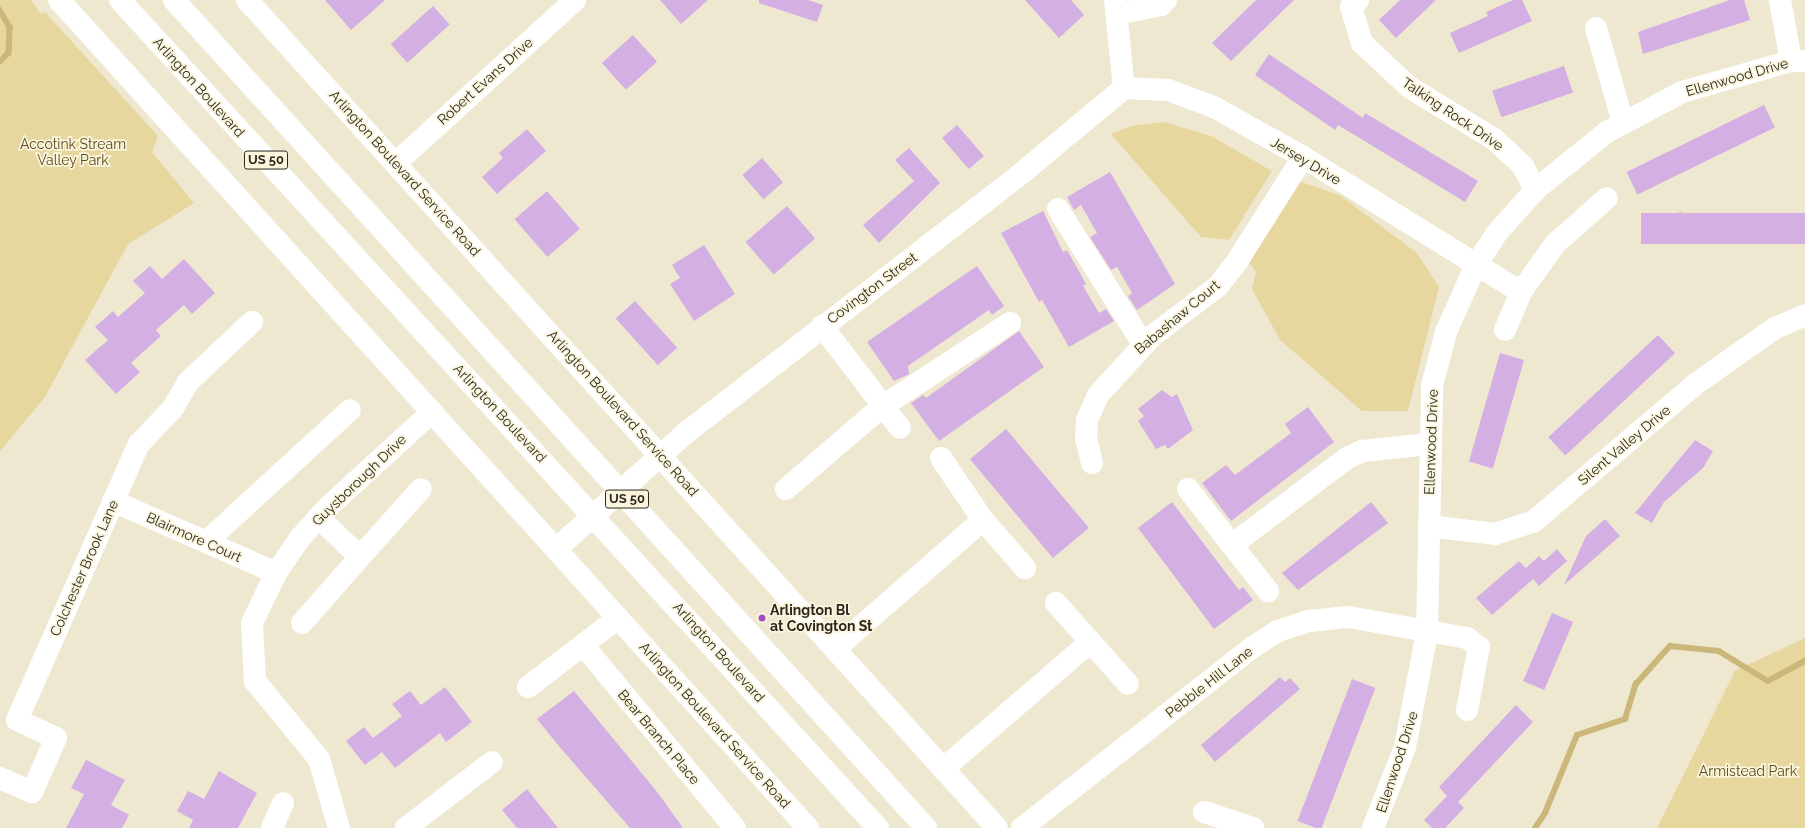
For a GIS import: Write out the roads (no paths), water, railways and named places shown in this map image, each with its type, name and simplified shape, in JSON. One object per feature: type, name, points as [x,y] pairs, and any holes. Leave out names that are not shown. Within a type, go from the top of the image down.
[{"type":"street","name":"Arlington Boulevard Service Road","points":[[59,0],[808,828]]},
{"type":"street","name":"Arlington Boulevard","points":[[120,0],[594,515],[878,828]]},
{"type":"street","name":"US 50","points":[[174,0],[926,828]]},
{"type":"street","name":"Arlington Boulevard Service Road","points":[[247,0],[996,828]]},
{"type":"street","name":"Robert Evans Drive","points":[[396,163],[575,0]]},
{"type":"street","points":[[1124,88],[1116,7],[1161,5],[1166,0]]},
{"type":"street","name":"Talking Rock Drive","points":[[1358,0],[1351,7],[1362,43],[1409,87],[1494,139],[1523,166],[1535,190]]},
{"type":"street","points":[[1780,0],[1798,61]]},
{"type":"street","points":[[1596,28],[1623,122]]},
{"type":"street","name":"Ellenwood Drive","points":[[1373,828],[1405,747],[1427,633],[1430,444],[1438,360],[1476,265],[1496,234],[1535,190],[1569,159],[1623,122],[1682,92],[1798,61]]},
{"type":"street","name":"Covington Street","points":[[556,549],[661,456],[822,326],[1023,172],[1124,88]]},
{"type":"street","name":"Jersey Drive","points":[[1124,88],[1180,93],[1214,107],[1303,157],[1521,292]]},
{"type":"street","name":"Babashaw Court","points":[[1092,463],[1086,438],[1087,420],[1098,395],[1144,344],[1218,286],[1238,260],[1303,157]]},
{"type":"street","points":[[1505,330],[1521,292],[1555,244],[1607,198]]},
{"type":"street","points":[[1058,209],[1144,344]]},
{"type":"street","name":"Silent Valley Drive","points":[[1429,526],[1495,534],[1533,522],[1697,383],[1776,328],[1805,314]]},
{"type":"street","name":"Colchester Brook Lane","points":[[0,778],[32,792],[56,738],[17,720],[113,501],[144,436],[173,408],[188,382],[252,322]]},
{"type":"street","points":[[786,488],[883,406],[1010,323]]},
{"type":"street","points":[[822,326],[900,428]]},
{"type":"street","points":[[206,542],[350,410]]},
{"type":"street","name":"Guysborough Drive","points":[[339,828],[319,759],[255,681],[252,623],[276,573],[319,518],[432,412]]},
{"type":"street","points":[[1232,545],[1347,458],[1362,451],[1430,444]]},
{"type":"street","points":[[941,458],[983,520],[1025,568]]},
{"type":"street","points":[[302,623],[421,489]]},
{"type":"street","points":[[1188,489],[1268,591]]},
{"type":"street","name":"Blairmore Court","points":[[113,501],[276,573]]},
{"type":"street","points":[[319,518],[360,557]]},
{"type":"street","points":[[835,649],[983,520]]},
{"type":"street","points":[[1056,603],[1089,643],[1128,684]]},
{"type":"street","points":[[528,687],[618,618]]},
{"type":"street","name":"Pebble Hill Lane","points":[[1022,828],[1278,631],[1309,621],[1348,618],[1427,633],[1467,638],[1479,647],[1467,710]]},
{"type":"street","points":[[944,769],[1089,643]]},
{"type":"street","name":"Bear Branch Place","points":[[583,645],[735,828]]},
{"type":"street","points":[[406,828],[492,762]]},
{"type":"street","points":[[272,828],[283,803]]},
{"type":"street","points":[[1204,812],[1253,828]]},
{"type":"waterway","points":[[0,10],[10,27],[9,53],[0,62]]},
{"type":"waterway","points":[[1535,828],[1545,813],[1577,735],[1625,719],[1636,684],[1670,646],[1719,651],[1768,681],[1805,661]]},
{"type":"place","name":"Arlington Bl at Covington St","points":[[762,618]]},
{"type":"park label","name":"Accotink Stream Valley Park","points":[[73,152]]},
{"type":"park label","name":"Armistead Park","points":[[1748,771]]}]
